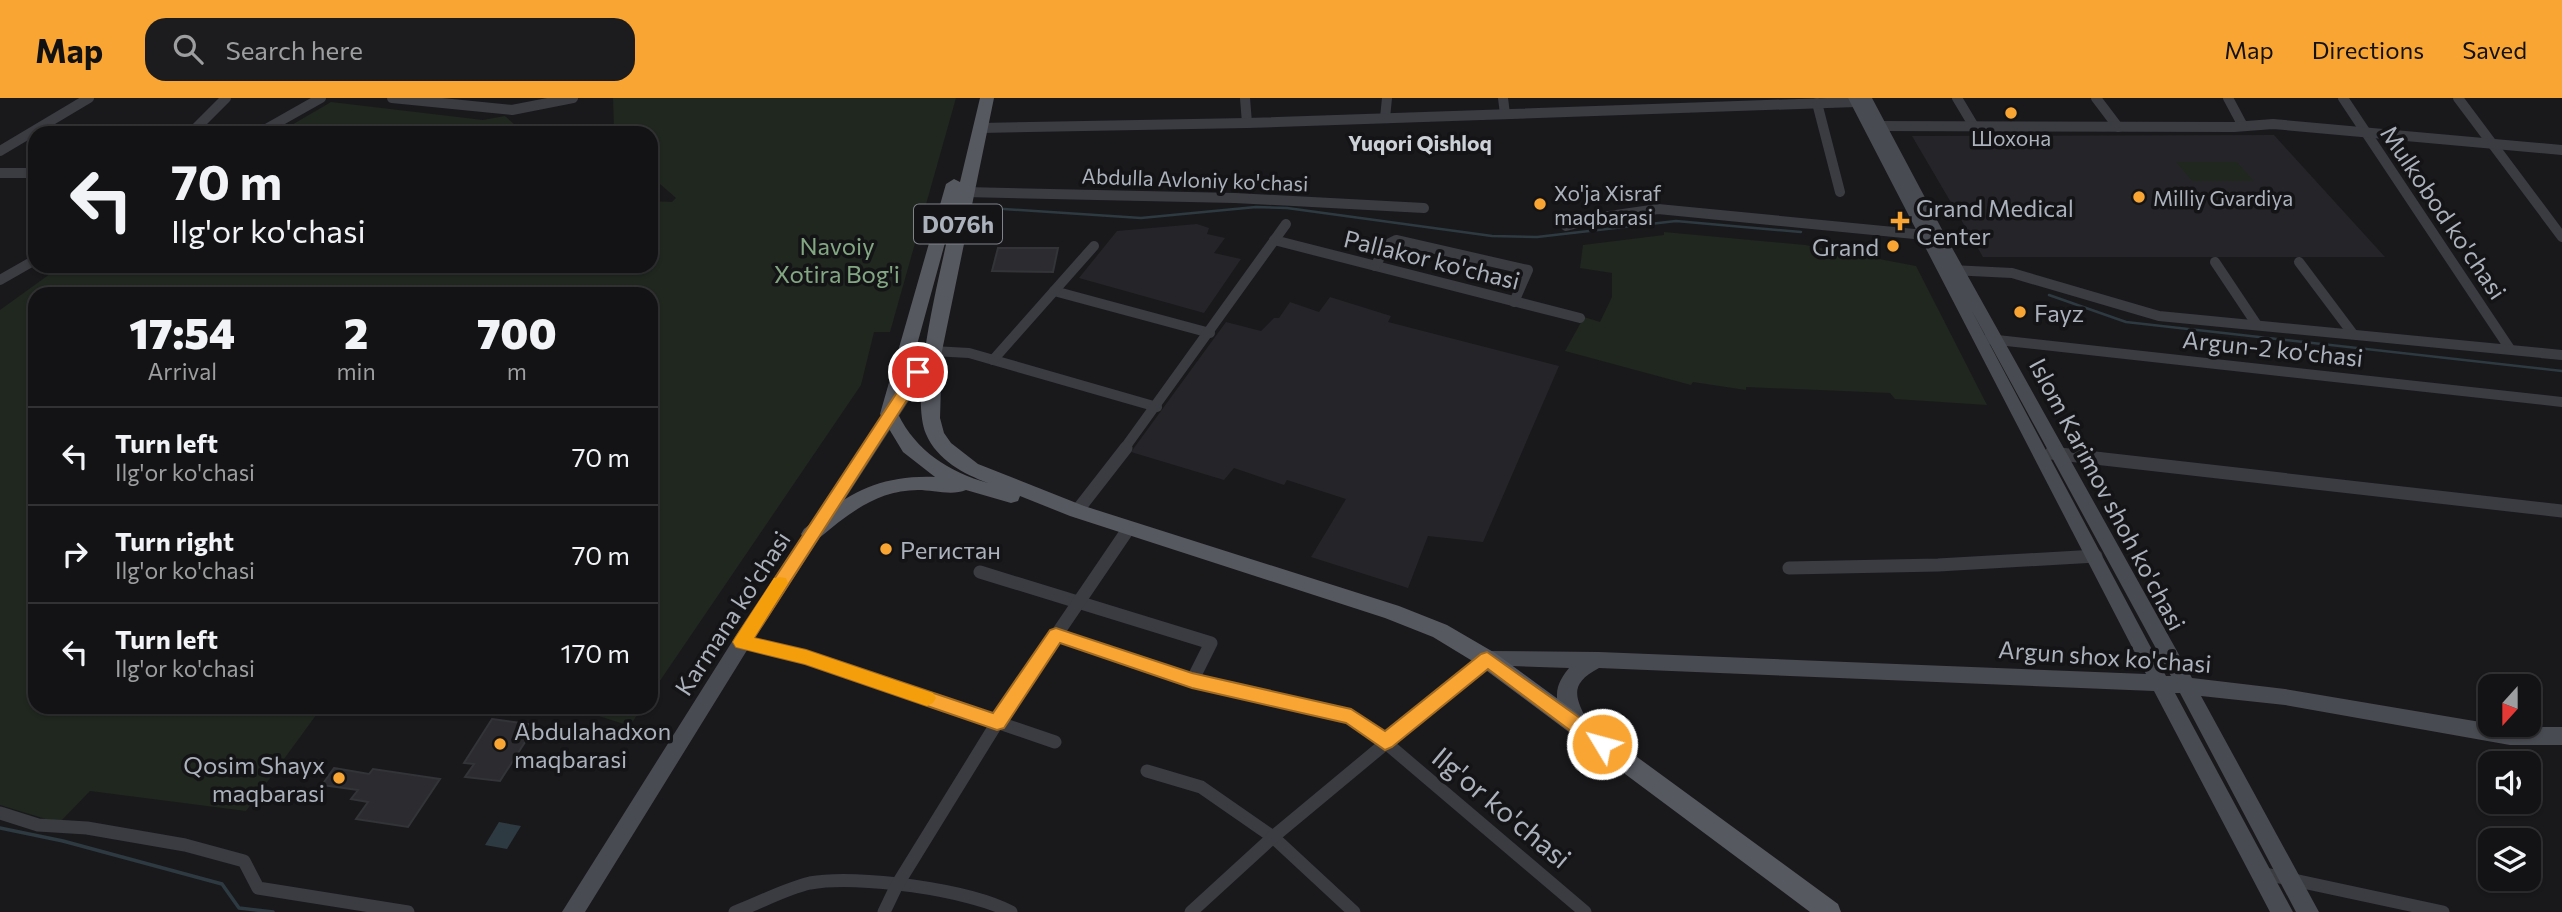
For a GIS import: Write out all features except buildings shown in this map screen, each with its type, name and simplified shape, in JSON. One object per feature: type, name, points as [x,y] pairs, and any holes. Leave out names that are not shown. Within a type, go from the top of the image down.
[{"type":"main road","name":"D076h","points":[[889,414],[920,310],[976,98]]},
{"type":"main road","name":"D076h","points":[[889,414],[933,351],[987,98]]},
{"type":"main road","name":"Islom Karimov shoh ko'chasi","points":[[1859,99],[1876,126],[1987,339],[2040,453],[2282,912]]},
{"type":"main road","name":"Islom Karimov shoh ko'chasi","points":[[1987,339],[2059,453],[2308,912]]},
{"type":"main road","points":[[933,351],[931,418],[935,434],[944,448],[971,469],[1077,512]]},
{"type":"main road","points":[[889,414],[904,442],[914,452],[947,476],[981,489]]},
{"type":"main road","name":"Karmana ko'chasi","points":[[573,912],[889,414]]},
{"type":"main road","points":[[811,534],[851,502],[894,484],[928,482],[981,489],[1077,512],[1392,612],[1440,631],[1487,659],[1829,912]]},
{"type":"main road","name":"Argun shox ko'chasi","points":[[1487,659],[1599,660],[2161,683],[2285,697],[2510,736],[2562,736]]},
{"type":"main road","points":[[1581,728],[1571,714],[1566,692],[1573,676],[1599,660]]},
{"type":"street","points":[[42,126],[89,98]]},
{"type":"street","points":[[198,126],[226,98]]},
{"type":"street","points":[[271,126],[321,98]]},
{"type":"street","points":[[392,98],[512,110],[573,98]]},
{"type":"street","points":[[1245,98],[1247,123]]},
{"type":"street","points":[[1385,118],[1387,98]]},
{"type":"street","points":[[1503,98],[1505,114]]},
{"type":"street","points":[[1585,98],[1588,111]]},
{"type":"street","points":[[1957,98],[1975,128]]},
{"type":"street","points":[[2096,98],[2118,127]]},
{"type":"street","points":[[2228,98],[2243,126]]},
{"type":"street","name":"Mulkobod ko'chasi","points":[[2343,98],[2510,349]]},
{"type":"street","points":[[2458,98],[2562,237]]},
{"type":"street","points":[[980,128],[1247,123],[1588,111],[1704,102],[1818,103],[1859,99]]},
{"type":"street","points":[[1818,103],[1840,192]]},
{"type":"street","points":[[1876,126],[1975,128],[2273,124],[2562,150]]},
{"type":"street","points":[[0,151],[28,134]]},
{"type":"street","points":[[0,173],[28,173]]},
{"type":"street","name":"Abdulla Avloniy ko'chasi","points":[[965,192],[1236,198],[1423,208]]},
{"type":"street","points":[[1566,226],[1602,217],[1658,209],[1932,236]]},
{"type":"street","points":[[1077,512],[1157,407],[1286,223]]},
{"type":"street","name":"Pallakor ko'chasi","points":[[1275,240],[1580,318]]},
{"type":"street","points":[[1375,266],[1388,244],[1395,240],[1528,270],[1514,302]]},
{"type":"street","points":[[993,360],[1094,246]]},
{"type":"street","points":[[2215,262],[2257,325]]},
{"type":"street","points":[[2299,262],[2353,334]]},
{"type":"street","points":[[0,281],[28,264]]},
{"type":"street","points":[[1950,270],[2012,273],[2159,316],[2562,355]]},
{"type":"street","points":[[1054,291],[1210,333]]},
{"type":"street","name":"Argun-2 ko'chasi","points":[[1987,339],[2562,402]]},
{"type":"street","points":[[933,351],[956,351],[993,360],[1157,407]]},
{"type":"street","points":[[2040,453],[2562,511]]},
{"type":"street","points":[[884,912],[997,722],[1129,528]]},
{"type":"street","points":[[1789,568],[1938,565],[2096,556]]},
{"type":"street","points":[[981,572],[1211,643],[1192,681]]},
{"type":"street","name":"Ilg'or ko'chasi","points":[[1056,635],[1192,681],[1351,716],[1585,912]]},
{"type":"street","points":[[742,642],[806,657],[1055,742]]},
{"type":"street","points":[[1191,912],[1273,837],[1487,659]]},
{"type":"street","points":[[1147,771],[1201,787],[1273,837],[1354,912]]},
{"type":"street","points":[[0,813],[38,825],[87,828],[185,845],[244,861],[258,888],[408,912]]},
{"type":"street","points":[[2261,873],[2443,912]]},
{"type":"street","points":[[735,912],[809,884],[849,878],[999,905],[1011,912]]},
{"type":"shaded area","name":"Milliy Gvardiya","points":[[2274,135],[2385,257],[1983,257],[1912,136]]},
{"type":"shaded area","points":[[1197,224],[1209,228],[1207,234],[1225,238],[1214,253],[1241,259],[1204,313],[1079,278],[1117,231]]},
{"type":"shaded area","points":[[1330,297],[1391,316],[1388,322],[1559,366],[1483,542],[1428,536],[1408,588],[1311,557],[1346,499],[1287,480],[1284,485],[1234,468],[1224,480],[1131,452],[1226,322],[1261,331],[1274,318],[1279,318],[1290,302],[1319,312]]},
{"type":"shaded area","points":[[499,822],[521,826],[507,849],[485,845]]},
{"type":"green space","name":"Navoiy Xotira Bog'i","points":[[613,98],[956,98],[890,332],[874,332],[861,385],[658,684],[658,287],[32,287],[51,273],[658,273],[658,201],[672,202],[676,198],[658,182],[658,126],[614,126]]},
{"type":"green space","points":[[331,102],[483,120],[505,116],[516,126],[290,126]]},
{"type":"green space","points":[[2176,162],[2237,162],[2254,181],[2192,181]]},
{"type":"green space","points":[[1664,232],[1805,245],[1916,266],[1987,405],[1895,399],[1890,393],[1746,387],[1746,390],[1693,382],[1691,385],[1565,351],[1584,317],[1600,322],[1612,297],[1612,273],[1580,268],[1583,245],[1664,235]]},
{"type":"green space","points":[[28,290],[28,714],[317,714],[246,811],[90,791],[59,823],[0,805],[0,310]]},
{"type":"green space","points":[[593,714],[638,714],[630,726]]},
{"type":"waterway","points":[[1004,209],[1141,218],[1256,207],[1287,208],[1492,236],[1537,237],[1676,221],[1801,232]]},
{"type":"waterway","points":[[2049,295],[2126,322],[2562,371]]},
{"type":"waterway","points":[[0,828],[63,841],[222,884],[239,908],[273,912]]},
{"type":"slow traffic","points":[[780,583],[742,642],[806,657],[927,698]]},
{"type":"place","name":"Шохона","points":[[2011,113]]},
{"type":"place","name":"Milliy Gvardiya","points":[[2139,197]]},
{"type":"place","name":"Xo'ja Xisraf maqbarasi","points":[[1540,204]]},
{"type":"place","name":"Grand Medical Center","points":[[1900,221]]},
{"type":"place","name":"Grand","points":[[1893,246]]},
{"type":"place","name":"Fayz","points":[[2020,312]]},
{"type":"place","name":"Регистан","points":[[886,549]]},
{"type":"place","name":"Abdulahadxon maqbarasi","points":[[500,744]]},
{"type":"place","name":"Qosim Shayx maqbarasi","points":[[339,778]]},
{"type":"district","name":"Yuqori Qishloq","points":[[1420,142]]},
{"type":"route","points":[[918,372],[742,642],[806,657],[997,722],[1056,635],[1192,681],[1351,716],[1385,742],[1487,659],[1602,744]]}]
